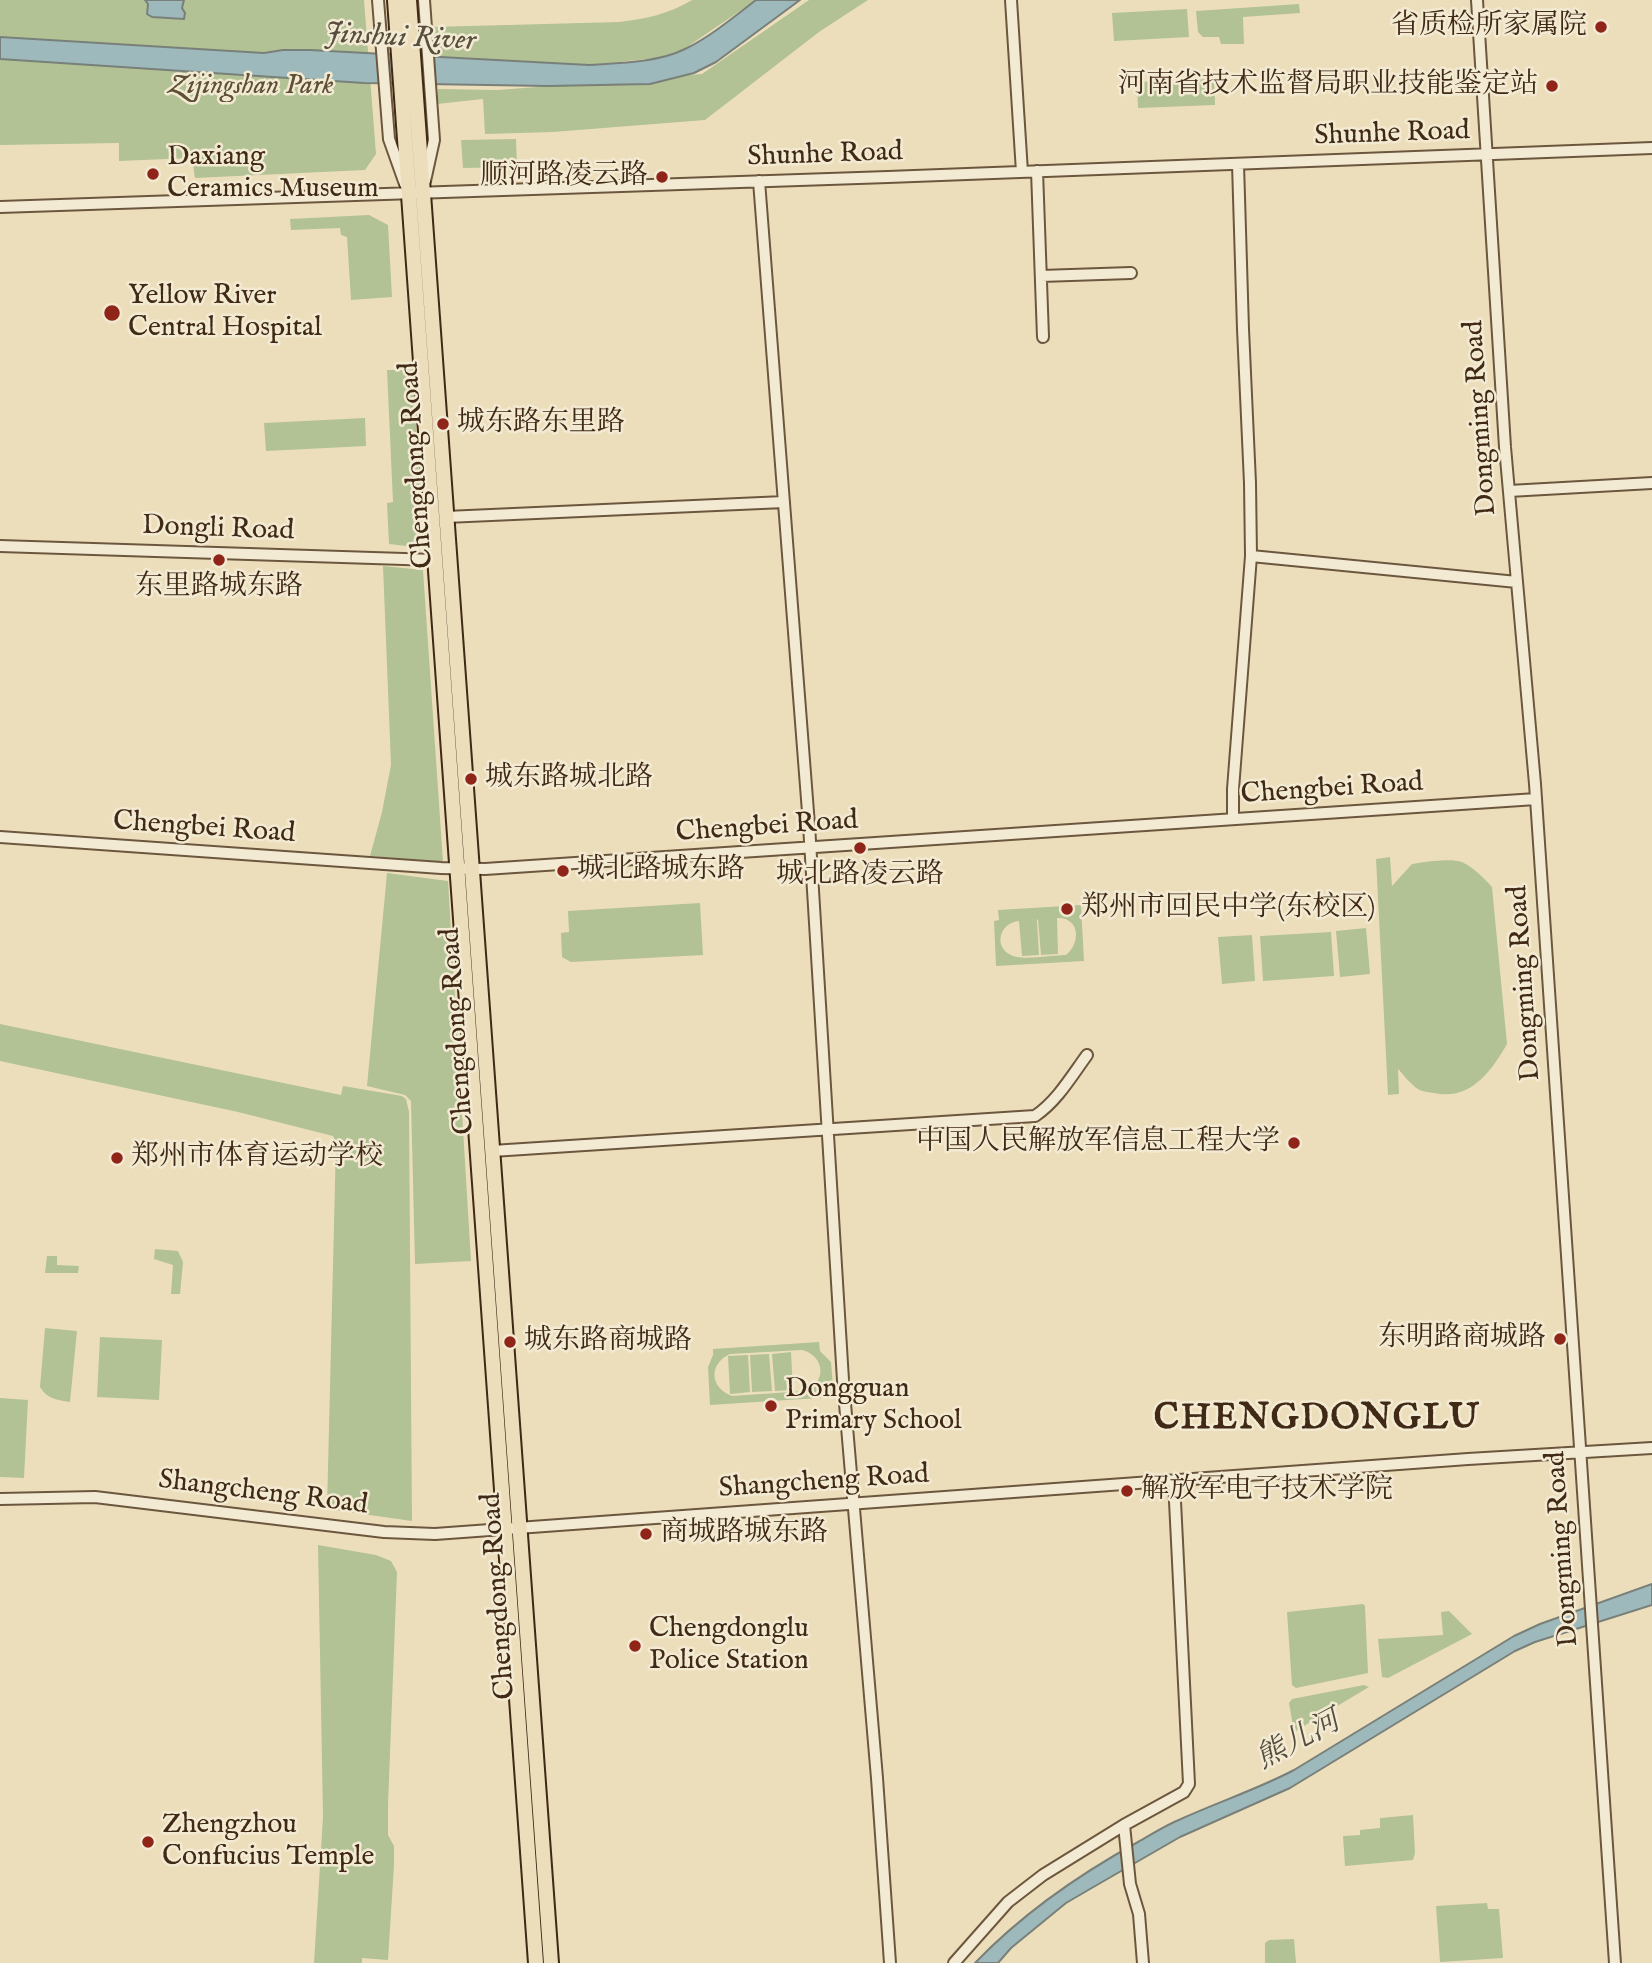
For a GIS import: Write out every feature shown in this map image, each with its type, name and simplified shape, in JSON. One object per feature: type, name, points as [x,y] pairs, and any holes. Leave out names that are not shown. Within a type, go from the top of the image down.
[{"type":"main road","points":[[394,0],[413,48]]},
{"type":"main road","points":[[409,0],[413,48]]},
{"type":"main road","name":"Chengdong Road","points":[[413,48],[435,560],[492,1150],[536,1963]]},
{"type":"main road","name":"Chengdong Road","points":[[418,192],[446,517],[464,869],[512,1529],[551,1963]]},
{"type":"street","points":[[378,0],[389,139],[418,192]]},
{"type":"street","points":[[418,192],[434,140],[416,95],[413,48],[424,0]]},
{"type":"street","points":[[1011,0],[1022,172]]},
{"type":"street","name":"Dongming Road","points":[[1477,0],[1509,491],[1536,799],[1615,1963]]},
{"type":"street","name":"Shunhe Road","points":[[0,207],[1652,148]]},
{"type":"street","points":[[1233,819],[1251,556],[1238,164]]},
{"type":"street","points":[[1037,171],[1043,337]]},
{"type":"street","points":[[759,181],[810,848],[844,1380],[890,1963]]},
{"type":"street","points":[[1041,276],[1131,273]]},
{"type":"street","points":[[1509,491],[1652,483]]},
{"type":"street","points":[[446,517],[784,502]]},
{"type":"street","name":"Dongli Road","points":[[0,546],[435,560]]},
{"type":"street","points":[[1251,556],[1517,582]]},
{"type":"street","name":"Chengbei Road","points":[[0,837],[464,869],[1536,799]]},
{"type":"street","points":[[492,1150],[1035,1116],[1054,1100],[1087,1055]]},
{"type":"street","name":"Shangcheng Road","points":[[0,1499],[95,1496],[394,1533],[435,1534],[1652,1448]]},
{"type":"street","points":[[954,1963],[1008,1902],[1043,1874],[1184,1792],[1189,1784],[1174,1481]]},
{"type":"street","points":[[1124,1825],[1130,1884],[1139,1914],[1143,1963]]},
{"type":"green space","name":"Zijingshan Park","points":[[0,0],[364,0],[376,154],[365,170],[195,178],[192,158],[119,161],[119,143],[0,145]]},
{"type":"green space","points":[[692,0],[756,0],[684,49],[657,58],[588,65],[436,57],[432,27],[619,22],[657,15]]},
{"type":"green space","points":[[809,0],[868,0],[819,32],[705,120],[553,132],[485,134],[483,99],[437,104],[438,89],[498,90],[702,74]]},
{"type":"green space","points":[[1299,4],[1300,13],[1243,17],[1244,44],[1221,44],[1219,37],[1203,37],[1198,32],[1196,11]]},
{"type":"green space","points":[[1187,9],[1189,37],[1114,41],[1112,13]]},
{"type":"green space","points":[[1214,79],[1215,105],[1138,108],[1137,82]]},
{"type":"green space","points":[[516,139],[517,167],[463,168],[461,140]]},
{"type":"green space","points":[[369,215],[388,225],[392,297],[351,300],[347,237],[341,235],[340,228],[291,230],[290,219]]},
{"type":"green space","points":[[387,370],[413,370],[423,548],[389,544],[387,503],[393,502]]},
{"type":"green space","points":[[365,418],[366,446],[266,451],[264,423]]},
{"type":"green space","points":[[383,566],[423,570],[443,862],[370,856],[391,765]]},
{"type":"green space","points":[[1390,857],[1392,886],[1412,864],[1451,860],[1470,867],[1492,887],[1507,1044],[1494,1065],[1478,1082],[1458,1093],[1421,1091],[1398,1069],[1399,1094],[1388,1095],[1376,859]]},
{"type":"green space","points":[[387,873],[448,881],[471,1261],[415,1264],[411,1101],[405,1095],[367,1086]]},
{"type":"green space","points":[[700,903],[703,955],[571,962],[562,957],[561,933],[569,932],[568,911]]},
{"type":"green space","points":[[1081,905],[1084,961],[996,966],[994,921],[999,920],[998,910]],"holes":[[[1057,918],[1065,919],[1074,926],[1076,932],[1074,944],[1066,955],[1016,957],[1005,951],[1000,941],[1007,925],[1019,921],[1022,956],[1039,955],[1038,919],[1041,955],[1058,954]]]},
{"type":"green space","points":[[1366,928],[1370,974],[1340,977],[1336,931]]},
{"type":"green space","points":[[1331,932],[1334,976],[1263,981],[1260,936]]},
{"type":"green space","points":[[1252,935],[1255,981],[1222,984],[1218,937]]},
{"type":"green space","points":[[0,1024],[341,1095],[343,1086],[402,1096],[406,1099],[409,1112],[412,1521],[327,1509],[336,1142],[333,1136],[238,1112],[0,1061]]},
{"type":"green space","points":[[155,1249],[178,1251],[183,1262],[180,1294],[171,1294],[173,1265],[154,1259]]},
{"type":"green space","points":[[47,1256],[57,1256],[57,1265],[79,1266],[78,1273],[45,1273]]},
{"type":"green space","points":[[45,1328],[77,1331],[70,1402],[49,1396],[40,1387]]},
{"type":"green space","points":[[100,1337],[162,1340],[159,1400],[97,1397]]},
{"type":"green space","points":[[819,1342],[820,1351],[831,1362],[834,1397],[710,1405],[708,1367],[713,1349]],"holes":[[[802,1350],[810,1353],[819,1363],[820,1376],[817,1382],[805,1391],[732,1396],[719,1387],[714,1376],[718,1364],[730,1354]]]},
{"type":"green space","points":[[791,1352],[793,1390],[775,1391],[772,1354]]},
{"type":"green space","points":[[769,1354],[772,1391],[752,1392],[750,1355]]},
{"type":"green space","points":[[748,1355],[750,1392],[730,1394],[728,1356]]},
{"type":"green space","points":[[0,1398],[28,1400],[24,1478],[0,1477]]},
{"type":"green space","points":[[318,1545],[376,1555],[391,1561],[397,1572],[388,1805],[388,1835],[394,1846],[394,1865],[388,1960],[362,1958],[362,1963],[314,1963],[323,1817]]},
{"type":"green space","points":[[1363,1604],[1368,1673],[1296,1688],[1292,1685],[1287,1612]]},
{"type":"green space","points":[[1449,1611],[1472,1634],[1388,1678],[1382,1677],[1378,1639],[1443,1635],[1441,1612]]},
{"type":"green space","points":[[1364,1685],[1369,1687],[1294,1732],[1289,1703],[1292,1699]]},
{"type":"green space","points":[[1413,1815],[1413,1860],[1345,1866],[1343,1836],[1360,1835],[1360,1830],[1380,1828],[1380,1818]]},
{"type":"green space","points":[[1487,1903],[1488,1909],[1499,1909],[1503,1958],[1440,1962],[1436,1906]]},
{"type":"green space","points":[[1294,1939],[1296,1963],[1265,1963],[1265,1943],[1269,1940]]},
{"type":"water","points":[[145,0],[184,0],[184,19],[152,17],[147,14],[148,4]]},
{"type":"water","points":[[756,0],[800,0],[716,62],[694,73],[650,84],[548,86],[364,83],[0,59],[0,37],[264,53],[310,50],[589,65],[625,63],[650,60],[685,49],[713,33]]},
{"type":"water","points":[[1652,1584],[1652,1605],[1535,1642],[1515,1651],[1290,1788],[1180,1837],[1066,1903],[1011,1948],[998,1963],[975,1963],[1012,1928],[1052,1896],[1175,1821],[1294,1770],[1514,1636]]},
{"type":"place","name":"省质检所家属院","points":[[1601,27]]},
{"type":"place","name":"河南省技术监督局职业技能鉴定站","points":[[1552,86]]},
{"type":"place","name":"Daxiang Ceramics Museum","points":[[153,174]]},
{"type":"place","name":"顺河路凌云路","points":[[662,177]]},
{"type":"place","name":"Yellow River Central Hospital","points":[[112,313]]},
{"type":"place","name":"城东路东里路","points":[[443,424]]},
{"type":"place","name":"东里路城东路","points":[[219,560]]},
{"type":"place","name":"城东路城北路","points":[[471,779]]},
{"type":"place","name":"城北路凌云路","points":[[860,848]]},
{"type":"place","name":"城北路城东路","points":[[563,871]]},
{"type":"place","name":"郑州市回民中学(东校区)","points":[[1067,909]]},
{"type":"place","name":"中国人民解放军信息工程大学","points":[[1294,1143]]},
{"type":"place","name":"郑州市体育运动学校","points":[[117,1158]]},
{"type":"place","name":"东明路商城路","points":[[1560,1339]]},
{"type":"place","name":"城东路商城路","points":[[510,1342]]},
{"type":"place","name":"Dongguan Primary School","points":[[771,1406]]},
{"type":"place","name":"解放军电子技术学院","points":[[1127,1491]]},
{"type":"place","name":"商城路城东路","points":[[646,1534]]},
{"type":"place","name":"Chengdonglu Police Station","points":[[635,1646]]},
{"type":"place","name":"Zhengzhou Confucius Temple","points":[[148,1842]]},
{"type":"district","name":"CHENGDONGLU","points":[[1317,1421]]},
{"type":"water label","name":"Jinshui River","points":[[400,39]]},
{"type":"water label","name":"熊儿河","points":[[1299,1742]]}]
